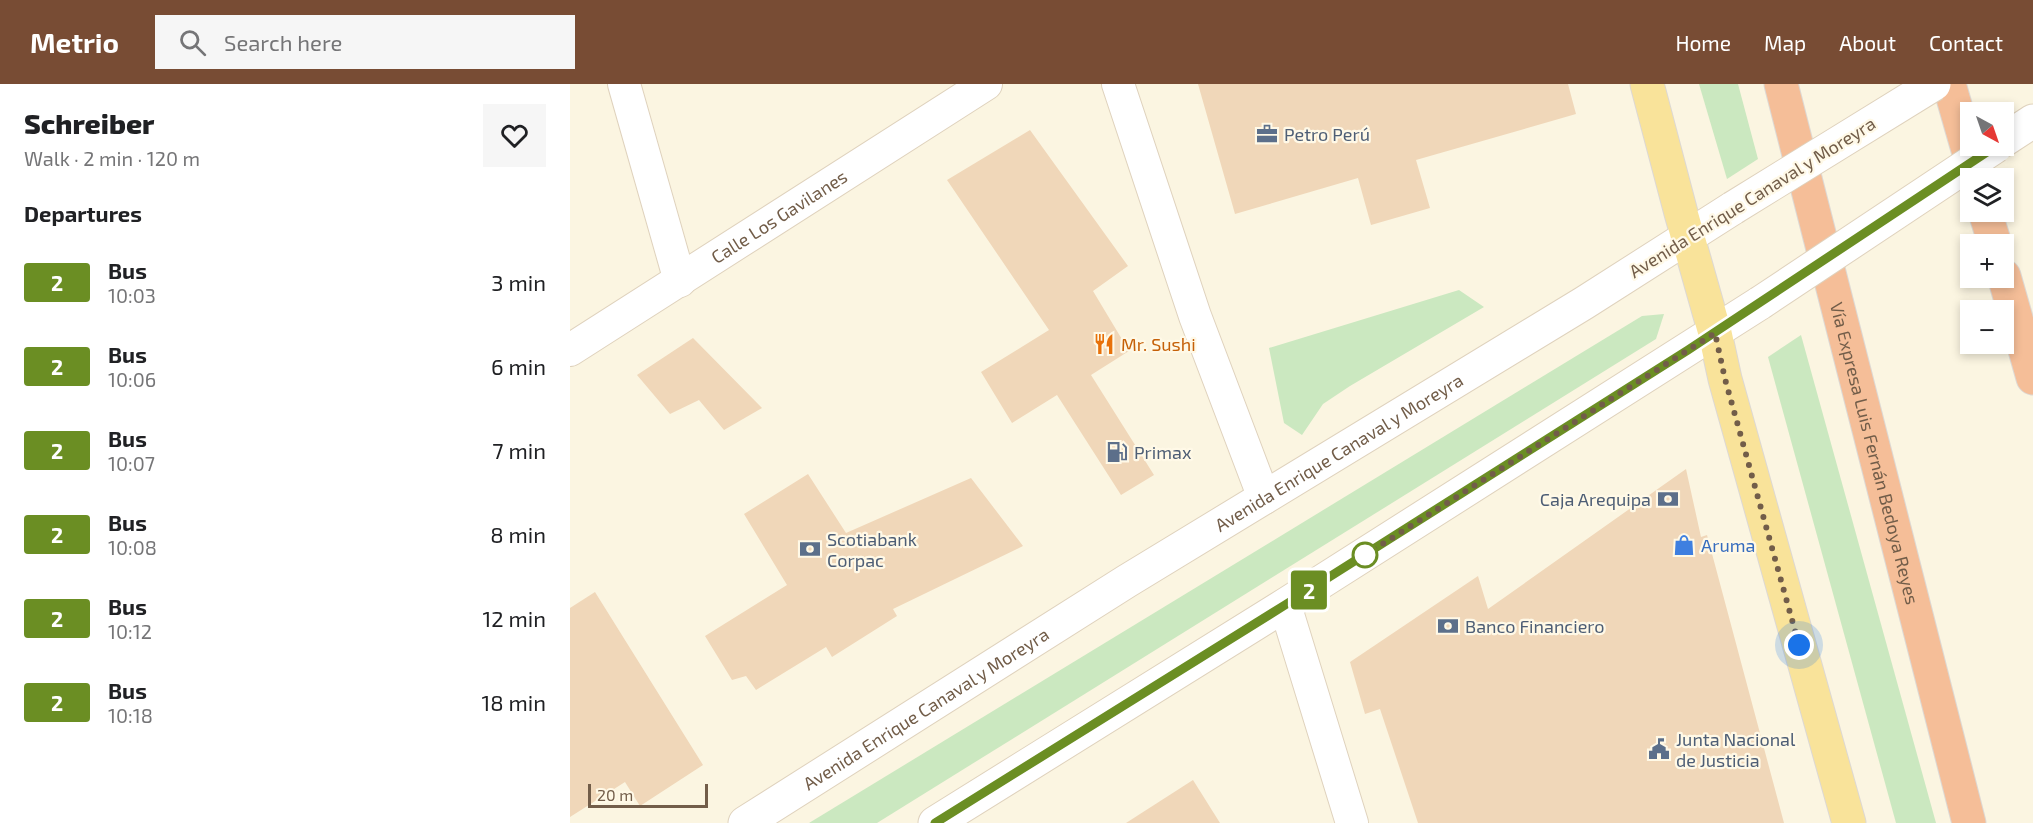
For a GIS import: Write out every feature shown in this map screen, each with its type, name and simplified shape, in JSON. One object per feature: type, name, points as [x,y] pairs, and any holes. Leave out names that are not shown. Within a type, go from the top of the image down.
[{"type":"highway","name":"Vía Expresa Luis Fernán Bedoya Reyes","points":[[1781,84],[1969,823]]},
{"type":"highway","points":[[1949,84],[1973,168]]},
{"type":"highway","points":[[2007,288],[2033,378]]},
{"type":"main road","points":[[1647,84],[1715,333],[1725,379],[1849,823]]},
{"type":"street","points":[[624,84],[680,281]]},
{"type":"street","name":"Calle Los Gavilanes","points":[[570,350],[986,84]]},
{"type":"street","points":[[1118,84],[1195,316],[1264,498]]},
{"type":"street","name":"Avenida Enrique Canaval y Moreyra","points":[[745,823],[1127,581],[1584,303],[1934,84]]},
{"type":"street","points":[[935,823],[1715,333],[1980,156]]},
{"type":"street","points":[[1285,605],[1352,823]]},
{"type":"green space","points":[[1699,84],[1738,84],[1758,159],[1727,179]]},
{"type":"green space","points":[[1459,290],[1484,307],[1323,404],[1302,435],[1284,423],[1269,348]]},
{"type":"green space","points":[[1664,314],[1656,339],[877,823],[809,823],[1642,316]]},
{"type":"green space","points":[[1801,335],[1936,823],[1896,823],[1768,357]]},
{"type":"building","points":[[1198,84],[1568,84],[1576,114],[1416,160],[1430,208],[1371,225],[1358,178],[1235,214]]},
{"type":"building","points":[[1030,130],[1128,266],[1093,291],[1129,351],[1091,375],[1154,475],[1121,495],[1057,395],[1012,423],[981,372],[1049,330],[947,180]]},
{"type":"building","points":[[693,338],[762,408],[724,430],[699,400],[670,414],[637,375]]},
{"type":"building","points":[[1686,469],[1701,537],[1707,535],[1784,823],[1418,823],[1380,709],[1365,714],[1350,662],[1478,576],[1488,609]]},
{"type":"building","points":[[808,474],[846,533],[971,478],[1023,546],[893,609],[897,616],[832,657],[826,647],[756,690],[746,676],[732,680],[705,636],[787,585],[744,514]]},
{"type":"building","points":[[595,592],[703,765],[640,806],[625,782],[570,817],[570,608]]},
{"type":"building","points":[[1193,780],[1220,823],[1126,823]]},
{"type":"bus line","name":"2","points":[[935,823],[1688,350],[1981,156]]},
{"type":"place","name":"Petro Perú","points":[[1267,134]]},
{"type":"place","name":"Mr. Sushi","points":[[1104,344]]},
{"type":"place","name":"Primax","points":[[1117,452]]},
{"type":"place","name":"Caja Arequipa","points":[[1668,499]]},
{"type":"place","name":"Aruma","points":[[1684,545]]},
{"type":"place","name":"Scotiabank Corpac","points":[[810,549]]},
{"type":"place","name":"Banco Financiero","points":[[1448,626]]},
{"type":"place","name":"Junta Nacional de Justicia","points":[[1659,749]]},
{"type":"route","points":[[1365,555],[1715,333],[1725,379],[1799,645]]}]
